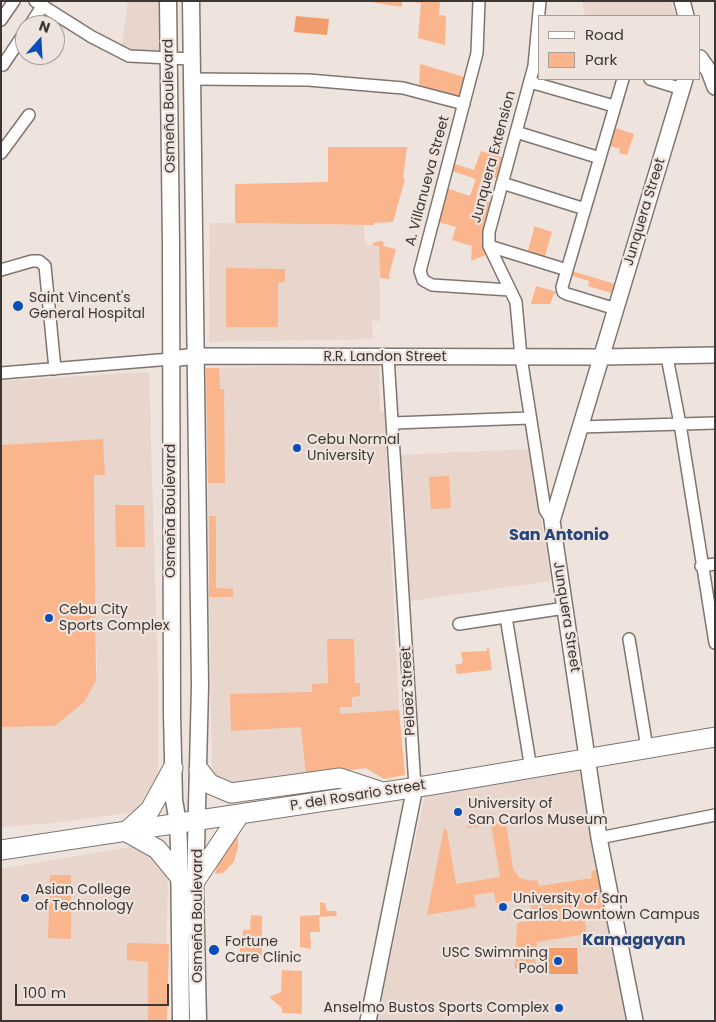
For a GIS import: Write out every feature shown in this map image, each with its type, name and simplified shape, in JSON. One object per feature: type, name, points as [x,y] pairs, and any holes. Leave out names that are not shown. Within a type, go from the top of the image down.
[{"type":"main road","name":"Osmeña Boulevard","points":[[168,1],[173,768],[174,800],[187,879],[198,1021]]},
{"type":"main road","name":"Osmeña Boulevard","points":[[181,1021],[187,879],[198,820],[200,686],[191,1]]},
{"type":"main road","name":"P. del Rosario Street","points":[[1,850],[531,769],[715,737]]},
{"type":"main road","points":[[173,768],[152,807],[141,820],[126,830],[157,849],[187,879],[240,814]]},
{"type":"main road","points":[[199,770],[210,784],[232,793],[340,778],[383,792]]},
{"type":"street","points":[[1,20],[14,1]]},
{"type":"street","name":"A. Villanueva Street","points":[[479,1],[477,52],[420,271],[423,280],[432,285],[510,290]]},
{"type":"street","name":"Junquera Extension","points":[[539,15],[540,1]]},
{"type":"street","points":[[682,1],[686,15]]},
{"type":"street","points":[[35,15],[40,3],[92,38],[129,56],[169,60],[191,59]]},
{"type":"street","name":"Junquera Extension","points":[[489,246],[488,232],[534,66],[538,23]]},
{"type":"street","points":[[3,65],[15,47]]},
{"type":"street","points":[[701,60],[715,88]]},
{"type":"street","points":[[191,78],[308,80],[404,88],[464,104]]},
{"type":"street","points":[[616,309],[563,292],[562,287],[622,80]]},
{"type":"street","points":[[657,80],[683,84]]},
{"type":"street","points":[[530,82],[614,106]]},
{"type":"street","name":"Junquera Street","points":[[635,1021],[598,838],[552,521],[683,84]]},
{"type":"street","points":[[1,153],[29,115]]},
{"type":"street","points":[[516,132],[600,158]]},
{"type":"street","points":[[502,183],[585,209]]},
{"type":"street","points":[[489,246],[567,270]]},
{"type":"street","points":[[489,246],[516,302],[521,357],[545,510],[552,521]]},
{"type":"street","points":[[1,270],[32,261],[39,261],[45,266],[55,369]]},
{"type":"street","name":"R.R. Landon Street","points":[[1,373],[196,356],[667,357],[715,355]]},
{"type":"street","name":"Pelaez Street","points":[[368,1021],[414,787],[388,357]]},
{"type":"street","points":[[667,357],[680,424],[701,566],[715,643]]},
{"type":"street","points":[[393,423],[530,418]]},
{"type":"street","points":[[580,426],[715,423]]},
{"type":"street","points":[[701,566],[715,564]]},
{"type":"street","points":[[459,624],[565,608]]},
{"type":"street","points":[[506,617],[531,769]]},
{"type":"street","points":[[629,639],[647,748]]},
{"type":"street","points":[[598,838],[715,815]]},
{"type":"shaded area","points":[[128,1],[164,1],[165,50],[133,50],[122,45]]},
{"type":"shaded area","points":[[582,1],[671,1],[676,15],[585,15]]},
{"type":"shaded area","points":[[296,16],[329,19],[327,35],[294,32]]},
{"type":"shaded area","points":[[210,223],[364,225],[365,245],[379,245],[380,321],[372,321],[373,339],[209,342]]},
{"type":"shaded area","points":[[379,364],[380,412],[384,411],[400,727],[405,775],[384,779],[365,768],[232,784],[221,780],[212,773],[206,368]]},
{"type":"shaded area","points":[[149,372],[158,680],[158,773],[135,812],[53,823],[1,827],[1,727],[55,726],[97,674],[92,440],[1,445],[1,381]]},
{"type":"shaded area","points":[[530,449],[551,581],[410,601],[398,455]]},
{"type":"shaded area","name":"University of San Carlos Downtown Campus","points":[[579,770],[628,1021],[377,1021],[425,795]]},
{"type":"shaded area","points":[[131,847],[146,850],[168,875],[165,1021],[1,1021],[1,869]]},
{"type":"shaded area","name":"USC Swimming Pool","points":[[539,948],[577,948],[578,974],[539,974]]},
{"type":"green space","points":[[365,1],[402,1],[402,7]]},
{"type":"green space","points":[[402,1],[440,1],[439,15],[446,16],[445,45],[418,38],[421,3]]},
{"type":"green space","points":[[420,64],[468,78],[461,102],[419,87]]},
{"type":"green space","points":[[612,127],[634,134],[627,155],[619,153],[620,149],[607,145]]},
{"type":"green space","points":[[328,147],[407,147],[403,178],[405,179],[393,222],[374,223],[374,225],[235,223],[235,184],[328,182]]},
{"type":"green space","points":[[481,151],[505,158],[500,179],[484,175],[479,186],[476,198],[493,203],[486,233],[486,255],[471,261],[472,246],[452,240],[456,227],[438,222],[446,188],[470,196],[476,179],[452,171],[455,164],[474,170]]},
{"type":"green space","points":[[533,226],[552,232],[544,259],[527,254],[534,229]]},
{"type":"green space","points":[[380,241],[384,242],[383,246],[396,249],[389,275],[390,279],[380,278],[379,246],[372,245]]},
{"type":"green space","points":[[226,268],[285,269],[285,282],[278,283],[278,327],[226,327]]},
{"type":"green space","points":[[572,271],[615,284],[611,293],[588,286],[589,281],[569,275]]},
{"type":"green space","points":[[536,286],[558,293],[554,294],[550,304],[531,304]]},
{"type":"green space","points":[[206,368],[219,368],[220,389],[224,389],[225,483],[208,483]]},
{"type":"green space","name":"Cebu City Sports Complex","points":[[103,439],[105,475],[94,475],[96,681],[84,702],[55,726],[1,727],[1,445]]},
{"type":"green space","points":[[449,476],[451,508],[431,509],[429,477]]},
{"type":"green space","points":[[115,505],[144,505],[145,547],[116,547]]},
{"type":"green space","points":[[209,516],[216,516],[216,588],[233,589],[233,597],[209,597]]},
{"type":"green space","points":[[327,639],[354,639],[355,683],[360,683],[360,696],[352,697],[352,707],[340,707],[340,714],[399,710],[405,775],[384,779],[366,768],[306,775],[301,727],[231,731],[230,694],[312,692],[312,684],[328,683]]},
{"type":"green space","points":[[487,648],[489,648],[492,670],[457,674],[455,665],[463,663],[461,652],[487,651]]},
{"type":"green space","points":[[494,813],[496,824],[506,822],[513,869],[520,878],[531,881],[537,879],[539,886],[592,878],[591,871],[597,870],[605,908],[583,912],[587,934],[537,942],[535,968],[515,968],[517,923],[533,920],[529,898],[496,903],[494,892],[474,895],[476,907],[427,915],[444,828],[447,831],[456,884],[500,877],[491,824],[468,828],[467,817]]},
{"type":"green space","points":[[236,836],[238,836],[238,847],[234,862],[223,873],[215,874],[217,866]]},
{"type":"green space","points":[[50,875],[71,875],[71,939],[48,938]]},
{"type":"green space","points":[[320,902],[325,903],[327,911],[336,911],[337,916],[319,917],[320,932],[310,932],[311,949],[300,947],[300,916],[320,915]]},
{"type":"green space","points":[[251,915],[262,916],[262,955],[240,955],[243,930],[250,930]]},
{"type":"green space","points":[[127,943],[169,944],[167,1021],[148,1021],[148,962],[127,960]]},
{"type":"green space","points":[[282,970],[302,971],[302,1014],[282,1013],[282,1008],[269,997],[281,992]]},
{"type":"place","name":"Saint Vincent's General Hospital","points":[[18,306]]},
{"type":"place","name":"Cebu Normal University","points":[[297,448]]},
{"type":"place","name":"Cebu City Sports Complex","points":[[49,618]]},
{"type":"place","name":"University of San Carlos Museum","points":[[458,812]]},
{"type":"place","name":"Asian College of Technology","points":[[25,898]]},
{"type":"place","name":"University of San Carlos Downtown Campus","points":[[503,907]]},
{"type":"place","name":"Fortune Care Clinic","points":[[214,950]]},
{"type":"place","name":"USC Swimming Pool","points":[[558,961]]},
{"type":"place","name":"Anselmo Bustos Sports Complex","points":[[559,1008]]},
{"type":"district","name":"San Antonio","points":[[559,536]]},
{"type":"district","name":"Kamagayan","points":[[634,941]]}]
